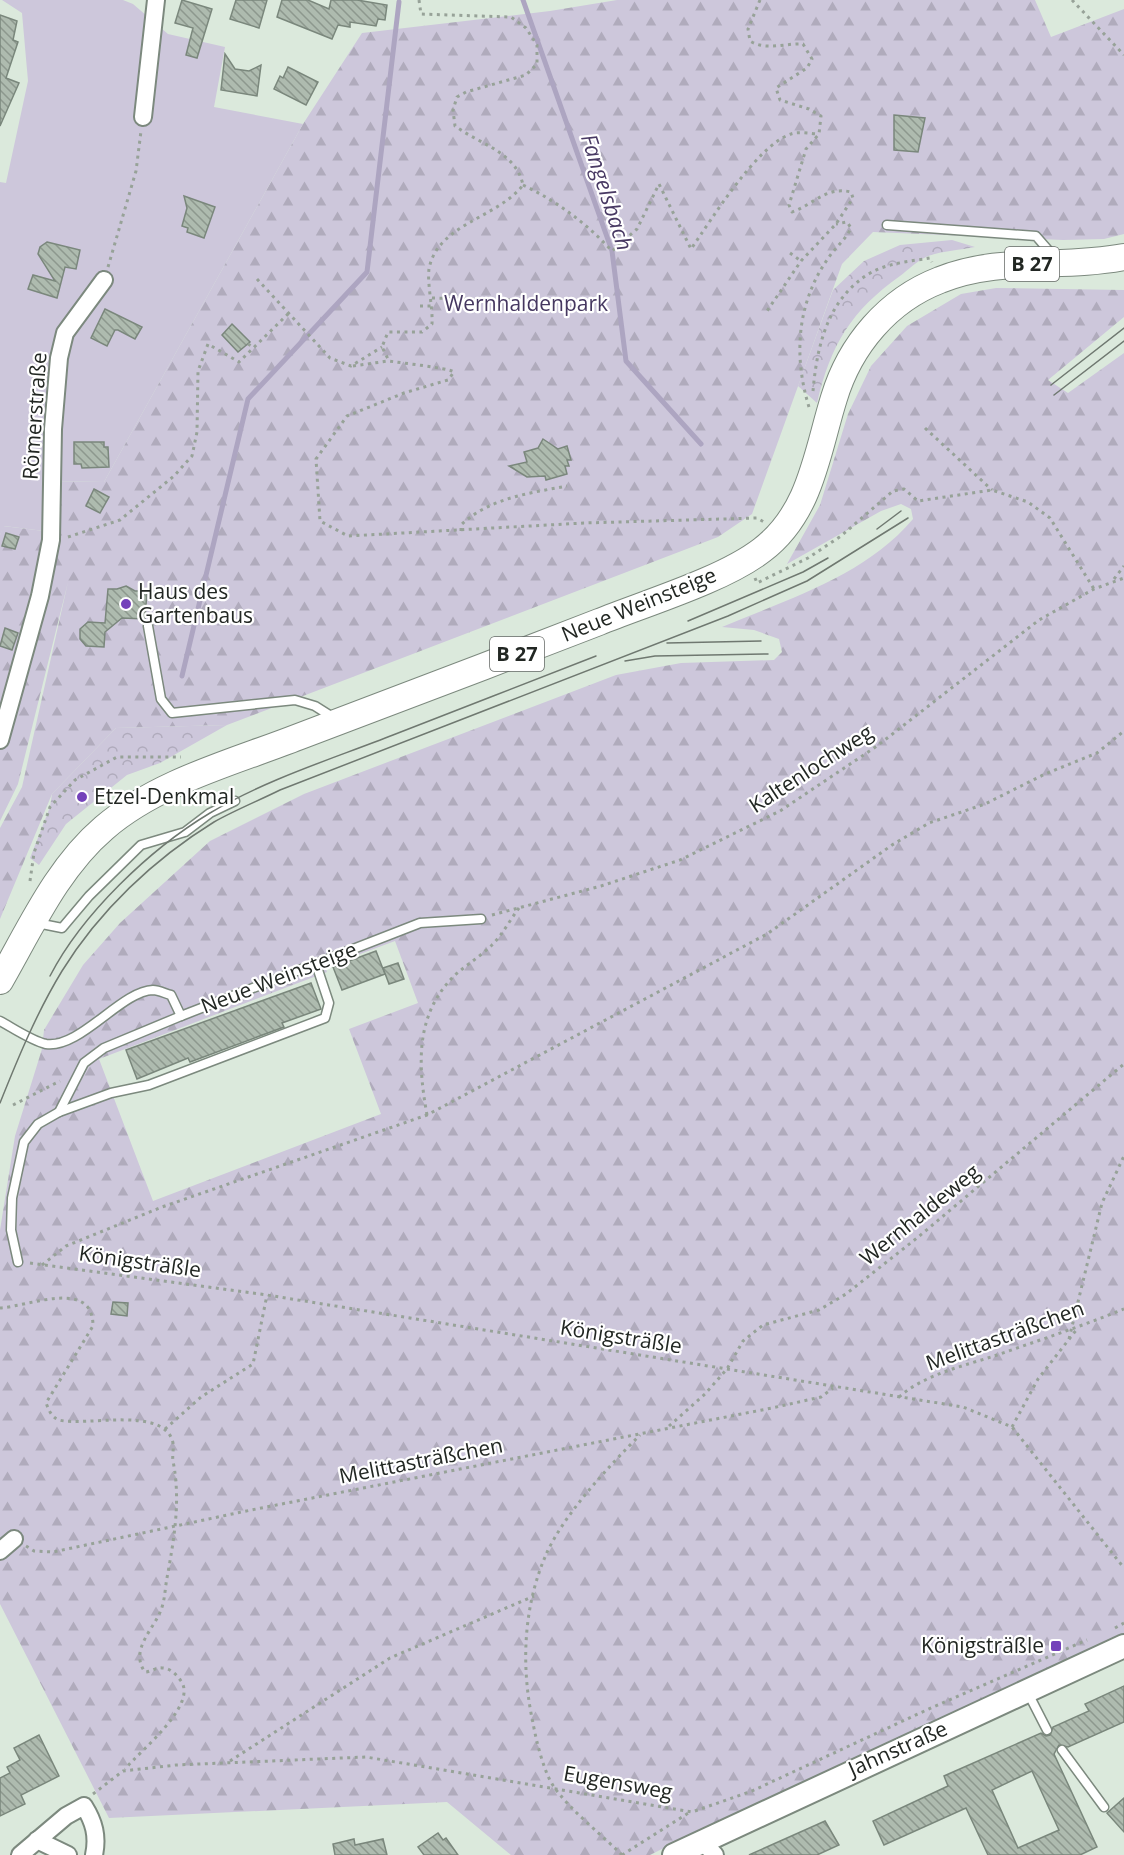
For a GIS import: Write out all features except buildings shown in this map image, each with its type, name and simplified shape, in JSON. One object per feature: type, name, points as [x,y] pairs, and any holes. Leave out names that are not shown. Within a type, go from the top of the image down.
[{"type":"main road","name":"Neue Weinsteige","points":[[0,981],[70,864],[104,828],[137,805],[176,785],[471,673],[745,561],[764,549],[782,532],[807,491],[843,373],[856,348],[888,312],[918,290],[941,279],[1011,265],[1060,264],[1124,257]]},
{"type":"main road","name":"Jahnstraße","points":[[674,1855],[708,1848],[1027,1691],[1124,1646]]},
{"type":"street","points":[[143,117],[156,0]]},
{"type":"street","name":"Römerstraße","points":[[0,740],[40,596],[51,540],[53,429],[59,358],[65,333],[104,280]]},
{"type":"street","points":[[0,1551],[14,1539]]},
{"type":"street","points":[[20,1855],[66,1816],[84,1806],[92,1820],[97,1840],[94,1855]]},
{"type":"street","points":[[37,1840],[68,1855]]},
{"type":"lane","points":[[887,225],[1036,236],[1060,264]]},
{"type":"lane","points":[[148,626],[161,699],[172,713],[295,700],[315,706],[339,722]]},
{"type":"lane","points":[[34,922],[62,928],[89,896],[141,845],[185,832],[210,813],[235,801]]},
{"type":"lane","name":"Neue Weinsteige","points":[[0,1021],[46,1044],[58,1042],[77,1035],[141,993],[155,990],[171,995],[181,1016],[420,923],[481,919]]},
{"type":"lane","points":[[18,1262],[10,1230],[12,1198],[24,1142],[38,1124],[59,1112],[111,1093],[149,1085],[325,1018],[329,1003],[316,964]]},
{"type":"lane","points":[[59,1112],[84,1063],[104,1048],[181,1016]]},
{"type":"lane","points":[[1027,1691],[1047,1730]]},
{"type":"lane","points":[[1062,1750],[1104,1807]]},
{"type":"path","points":[[419,0],[421,14],[511,17],[526,28],[537,45],[537,64],[526,75],[466,92],[457,98],[453,110],[455,126],[512,160],[520,172],[523,186]]},
{"type":"path","points":[[760,0],[748,29],[750,41],[760,47],[789,43],[803,44],[812,58],[807,68],[776,88],[780,100],[809,109],[821,116],[819,134],[806,149],[789,205],[792,212],[818,196],[837,191],[851,192],[853,198],[836,224],[801,261],[765,314]]},
{"type":"path","points":[[1072,0],[1124,55]]},
{"type":"path","points":[[104,280],[136,171],[143,117]]},
{"type":"path","points":[[523,186],[549,198],[590,227],[612,251],[637,229],[659,184],[691,249],[727,198],[767,149],[792,134],[819,134]]},
{"type":"path","points":[[351,366],[382,347],[388,332],[422,332],[432,324],[433,306],[429,272],[433,256],[441,243],[506,204],[523,186]]},
{"type":"path","points":[[811,411],[803,387],[799,350],[802,316],[816,279],[851,228],[847,222],[836,224]]},
{"type":"path","points":[[790,253],[801,261]]},
{"type":"path","points":[[257,279],[290,312],[330,358],[351,366],[389,361],[432,369],[448,368],[454,372],[448,380],[404,393],[347,416],[316,459],[320,521],[348,536],[584,523],[757,518],[782,532]]},
{"type":"path","points":[[432,298],[511,300]]},
{"type":"path","points":[[420,306],[433,306]]},
{"type":"path","points":[[51,540],[120,520],[174,476],[192,456],[197,432],[198,371],[208,344],[239,362],[290,312]]},
{"type":"path","points":[[248,344],[253,348]]},
{"type":"path","points":[[382,347],[389,361]]},
{"type":"path","points":[[925,428],[992,490],[1028,502],[1050,518],[1094,589]]},
{"type":"path","points":[[461,531],[461,525],[471,515],[517,495],[567,486]]},
{"type":"path","points":[[745,561],[758,583],[808,558],[841,536],[893,491],[904,489],[918,501],[992,490]]},
{"type":"path","points":[[1113,581],[1124,566]]},
{"type":"path","name":"Kaltenlochweg","points":[[481,919],[601,886],[680,860],[780,811],[877,746],[1039,620],[1094,589],[1124,578]]},
{"type":"path","points":[[519,908],[492,945],[453,976],[437,995],[425,1018],[421,1038],[421,1079],[427,1115],[767,934],[892,845],[929,823],[985,804],[1045,774],[1097,753],[1124,730]]},
{"type":"path","points":[[30,881],[34,853],[50,807],[75,780],[117,757],[136,755],[187,758]]},
{"type":"path","name":"Wernhaldeweg","points":[[668,1428],[705,1394],[727,1369],[743,1341],[756,1330],[764,1325],[819,1310],[846,1294],[917,1238],[1124,1064]]},
{"type":"path","points":[[13,1105],[65,1078],[76,1076]]},
{"type":"path","name":"Königsträßle","points":[[427,1115],[162,1207],[66,1246],[42,1264],[267,1295],[833,1388],[963,1407],[1012,1427],[1124,1568]]},
{"type":"path","points":[[1069,1339],[1102,1203],[1124,1156]]},
{"type":"path","points":[[165,1429],[201,1397],[253,1364],[267,1295]]},
{"type":"path","points":[[0,1308],[39,1301],[68,1299],[79,1299],[88,1304],[93,1314],[93,1326],[46,1403],[50,1414],[57,1420],[136,1420],[165,1429],[173,1442],[173,1460],[177,1474],[178,1515],[161,1611],[146,1635],[140,1655],[141,1666],[145,1672],[159,1667],[169,1669],[178,1677],[184,1686],[184,1698],[172,1719],[123,1771],[96,1790],[84,1806]]},
{"type":"path","name":"Melittasträßchen","points":[[899,1397],[911,1386],[945,1372],[1072,1330],[1124,1309]]},
{"type":"path","points":[[1012,1427],[1038,1379],[1079,1327]]},
{"type":"path","name":"Melittasträßchen","points":[[14,1539],[34,1551],[53,1552],[821,1397],[833,1388]]},
{"type":"path","points":[[641,1434],[601,1477],[570,1517],[545,1556],[534,1596],[525,1644],[525,1689],[536,1740],[553,1786],[622,1855],[692,1812]]},
{"type":"path","points":[[229,1762],[390,1658],[534,1596]]},
{"type":"path","points":[[1105,1632],[1124,1623]]},
{"type":"path","name":"Eugensweg","points":[[123,1771],[229,1762],[366,1757],[553,1786],[692,1812],[752,1791],[922,1712],[1095,1636]]},
{"type":"green space","points":[[2,0],[123,0],[133,4],[168,34],[225,47],[214,107],[303,124],[104,482],[47,481],[44,531],[4,526],[0,535],[0,182],[6,183],[28,81],[22,13]]},
{"type":"green space","name":"Wernhaldenpark","points":[[617,0],[1035,0],[1051,37],[1124,9],[1124,234],[1104,239],[1063,240],[873,232],[842,264],[752,514],[718,537],[227,725],[116,728],[52,794],[0,919],[0,828],[22,787],[68,582],[18,784],[0,821],[0,535],[3,526],[44,531],[47,481],[104,482],[303,124],[362,33],[550,11]]},
{"type":"green space","points":[[952,240],[975,247],[937,253],[916,263],[868,302],[856,316],[836,346],[817,403],[798,386],[833,290],[864,261],[900,245]]},
{"type":"green space","points":[[996,288],[1124,290],[1124,317],[1048,380],[1068,393],[1124,353],[1124,1640],[716,1822],[650,1855],[511,1855],[447,1802],[109,1818],[0,1604],[0,1230],[15,1136],[42,1049],[44,1030],[83,965],[120,923],[210,841],[304,794],[616,675],[681,663],[774,660],[782,652],[779,639],[754,630],[722,627],[799,596],[849,571],[894,539],[913,519],[911,509],[901,504],[881,511],[787,564],[820,505],[848,414],[871,366],[907,326],[961,294]],"holes":[[[395,941],[418,1003],[349,1029],[381,1114],[153,1201],[99,1059],[327,972],[325,967]]]},
{"type":"green space","points":[[227,725],[160,763],[127,775],[66,824],[39,865],[30,858],[50,807],[52,794],[116,728]]},
{"type":"waterway","name":"Fangelsbach","points":[[523,0],[612,251],[626,361],[701,444]]},
{"type":"waterway","points":[[182,676],[248,399],[367,272],[399,2]]},
{"type":"tram line","points":[[1051,385],[1124,328]]},
{"type":"tram line","points":[[1054,395],[1124,341]]},
{"type":"tram line","points":[[877,529],[901,511]]},
{"type":"tram line","points":[[0,1103],[36,1019],[62,971],[77,949],[129,888],[170,852],[214,822],[280,790],[728,616],[807,581],[908,518]]},
{"type":"tram line","points":[[688,621],[803,572],[828,558]]},
{"type":"tram line","points":[[667,643],[761,641]]},
{"type":"tram line","points":[[625,661],[655,656],[768,654]]},
{"type":"tram line","points":[[50,976],[80,929],[120,885],[164,845],[210,813],[300,770],[596,656]]},
{"type":"place","name":"Haus des Gartenbaus","points":[[126,604]]},
{"type":"place","name":"Etzel-Denkmal","points":[[82,797]]},
{"type":"place","name":"Königsträßle","points":[[1056,1646]]}]
